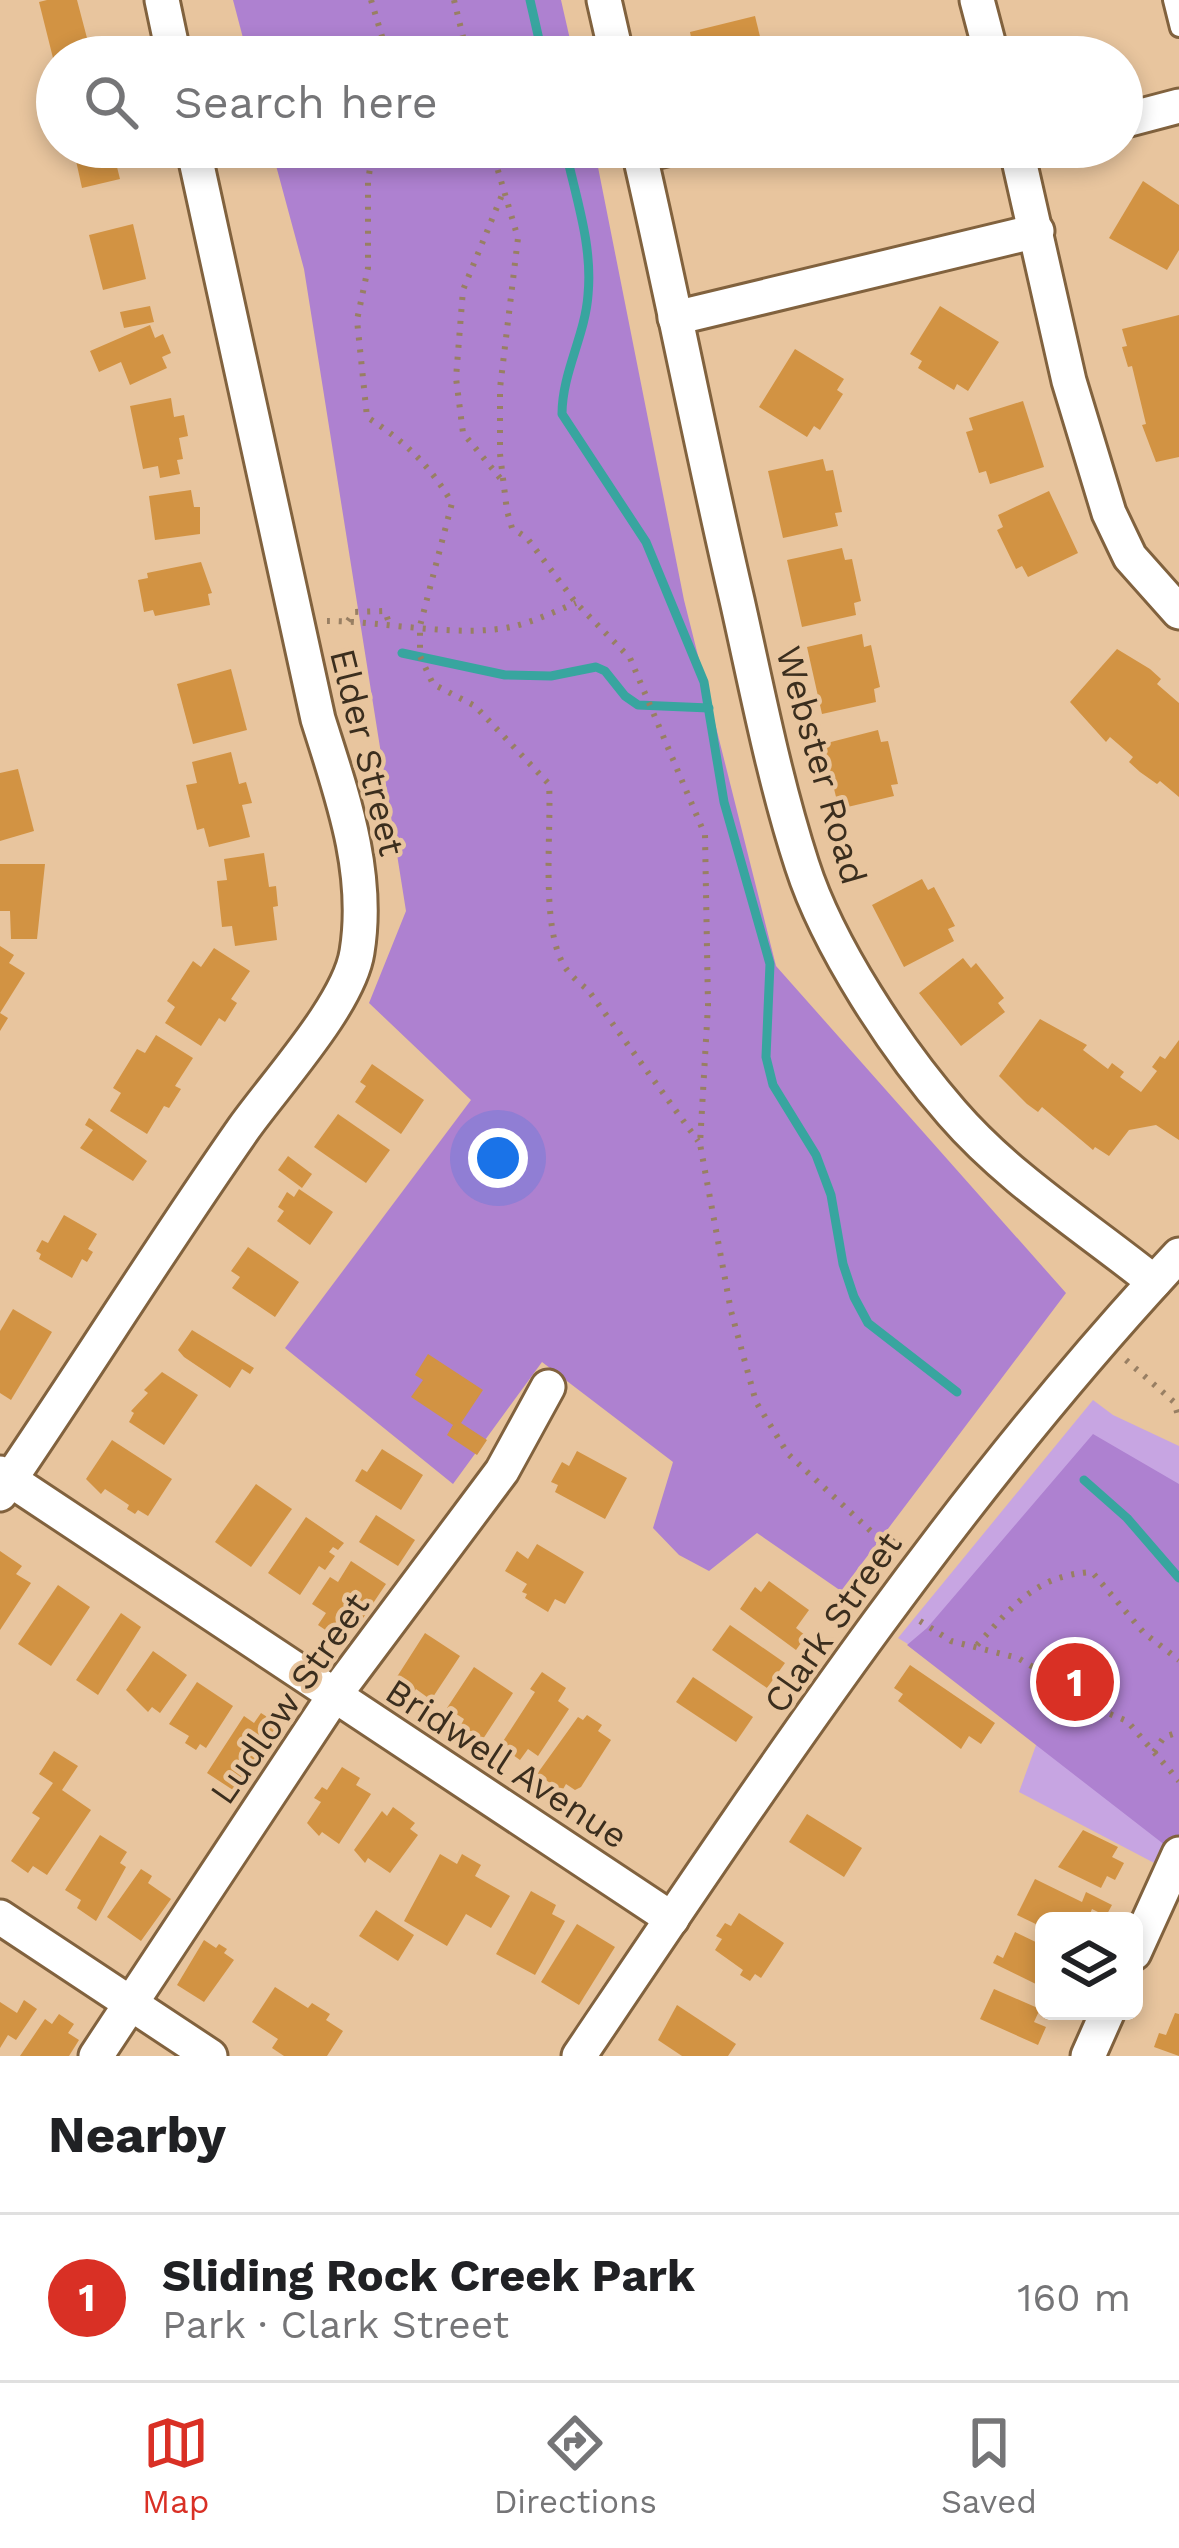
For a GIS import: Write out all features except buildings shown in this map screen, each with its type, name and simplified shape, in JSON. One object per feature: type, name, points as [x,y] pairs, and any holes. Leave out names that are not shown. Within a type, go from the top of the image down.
[{"type":"street","points":[[162,0],[170,36]]},
{"type":"street","points":[[604,0],[612,36]]},
{"type":"street","points":[[977,0],[986,36]]},
{"type":"street","points":[[1143,115],[1179,106]]},
{"type":"street","name":"Elder Street","points":[[3,1482],[313,1035],[348,981],[357,956],[361,905],[356,855],[318,719],[199,168]]},
{"type":"street","name":"Webster Road","points":[[643,168],[692,405],[779,785],[803,870],[847,961],[903,1050],[954,1115],[1009,1168],[1154,1282]]},
{"type":"street","points":[[1022,168],[1069,381],[1109,513],[1130,557],[1179,612]]},
{"type":"street","points":[[675,318],[1037,231]]},
{"type":"street","name":"Clark Street","points":[[579,2056],[895,1598],[953,1521],[1179,1256]]},
{"type":"street","name":"Ludlow Street","points":[[96,2056],[334,1696],[502,1471],[548,1387]]},
{"type":"street","name":"Bridwell Avenue","points":[[3,1482],[671,1919]]},
{"type":"street","points":[[1143,1934],[1179,1854]]},
{"type":"street","points":[[0,1917],[210,2056]]},
{"type":"street","points":[[1088,2056],[1104,2020]]},
{"type":"lane","points":[[1172,0],[1179,28]]},
{"type":"path","points":[[371,0],[382,36]]},
{"type":"path","points":[[454,0],[463,36]]},
{"type":"path","points":[[370,168],[368,268],[357,320],[367,417],[407,443],[434,472],[452,503],[420,626],[420,656],[433,684],[475,706],[549,784],[548,872],[555,946],[566,969],[588,990],[700,1144]]},
{"type":"path","points":[[499,168],[518,238],[500,388],[503,482],[512,527],[527,538],[576,603],[630,658],[705,836],[708,1005],[700,1144],[731,1311],[755,1402],[788,1454],[889,1548],[904,1531]]},
{"type":"path","points":[[503,482],[463,433],[456,378],[463,290],[506,186]]},
{"type":"path","points":[[296,621],[348,621],[354,612],[370,609],[385,611],[389,623],[512,627],[576,603]]},
{"type":"path","points":[[1115,1350],[1174,1402],[1179,1419]]},
{"type":"path","points":[[977,1645],[1024,1595],[1064,1574],[1092,1572],[1144,1633],[1179,1660]]},
{"type":"path","points":[[895,1598],[927,1628],[951,1641],[1018,1658],[1033,1666],[1054,1691],[1127,1721],[1179,1781]]},
{"type":"path","points":[[1154,1752],[1164,1737],[1179,1732]]},
{"type":"shaded area","points":[[233,0],[561,0],[569,36],[242,36]]},
{"type":"shaded area","points":[[277,168],[598,168],[684,600],[776,966],[1066,1293],[841,1591],[757,1533],[709,1571],[679,1555],[653,1528],[673,1462],[542,1362],[453,1484],[285,1348],[471,1100],[369,1003],[406,911],[304,269]]},
{"type":"shaded area","points":[[1093,1400],[1113,1415],[1179,1446],[1179,1876],[1019,1792],[1043,1726],[898,1638]]},
{"type":"shaded area","points":[[1093,1434],[1179,1484],[1179,1856],[907,1645],[927,1628]]},
{"type":"waterway","points":[[530,0],[538,36]]},
{"type":"waterway","points":[[570,168],[589,276],[562,414],[646,542],[704,682],[724,802],[770,964],[766,1057],[773,1085],[816,1155],[831,1195],[843,1264],[868,1323],[957,1392]]},
{"type":"waterway","points":[[402,653],[505,675],[551,676],[596,667],[638,705],[709,708]]},
{"type":"waterway","points":[[1084,1480],[1127,1518],[1179,1578]]},
{"type":"place","name":"Sliding Rock Creek Park","points":[[1075,1682]]}]
